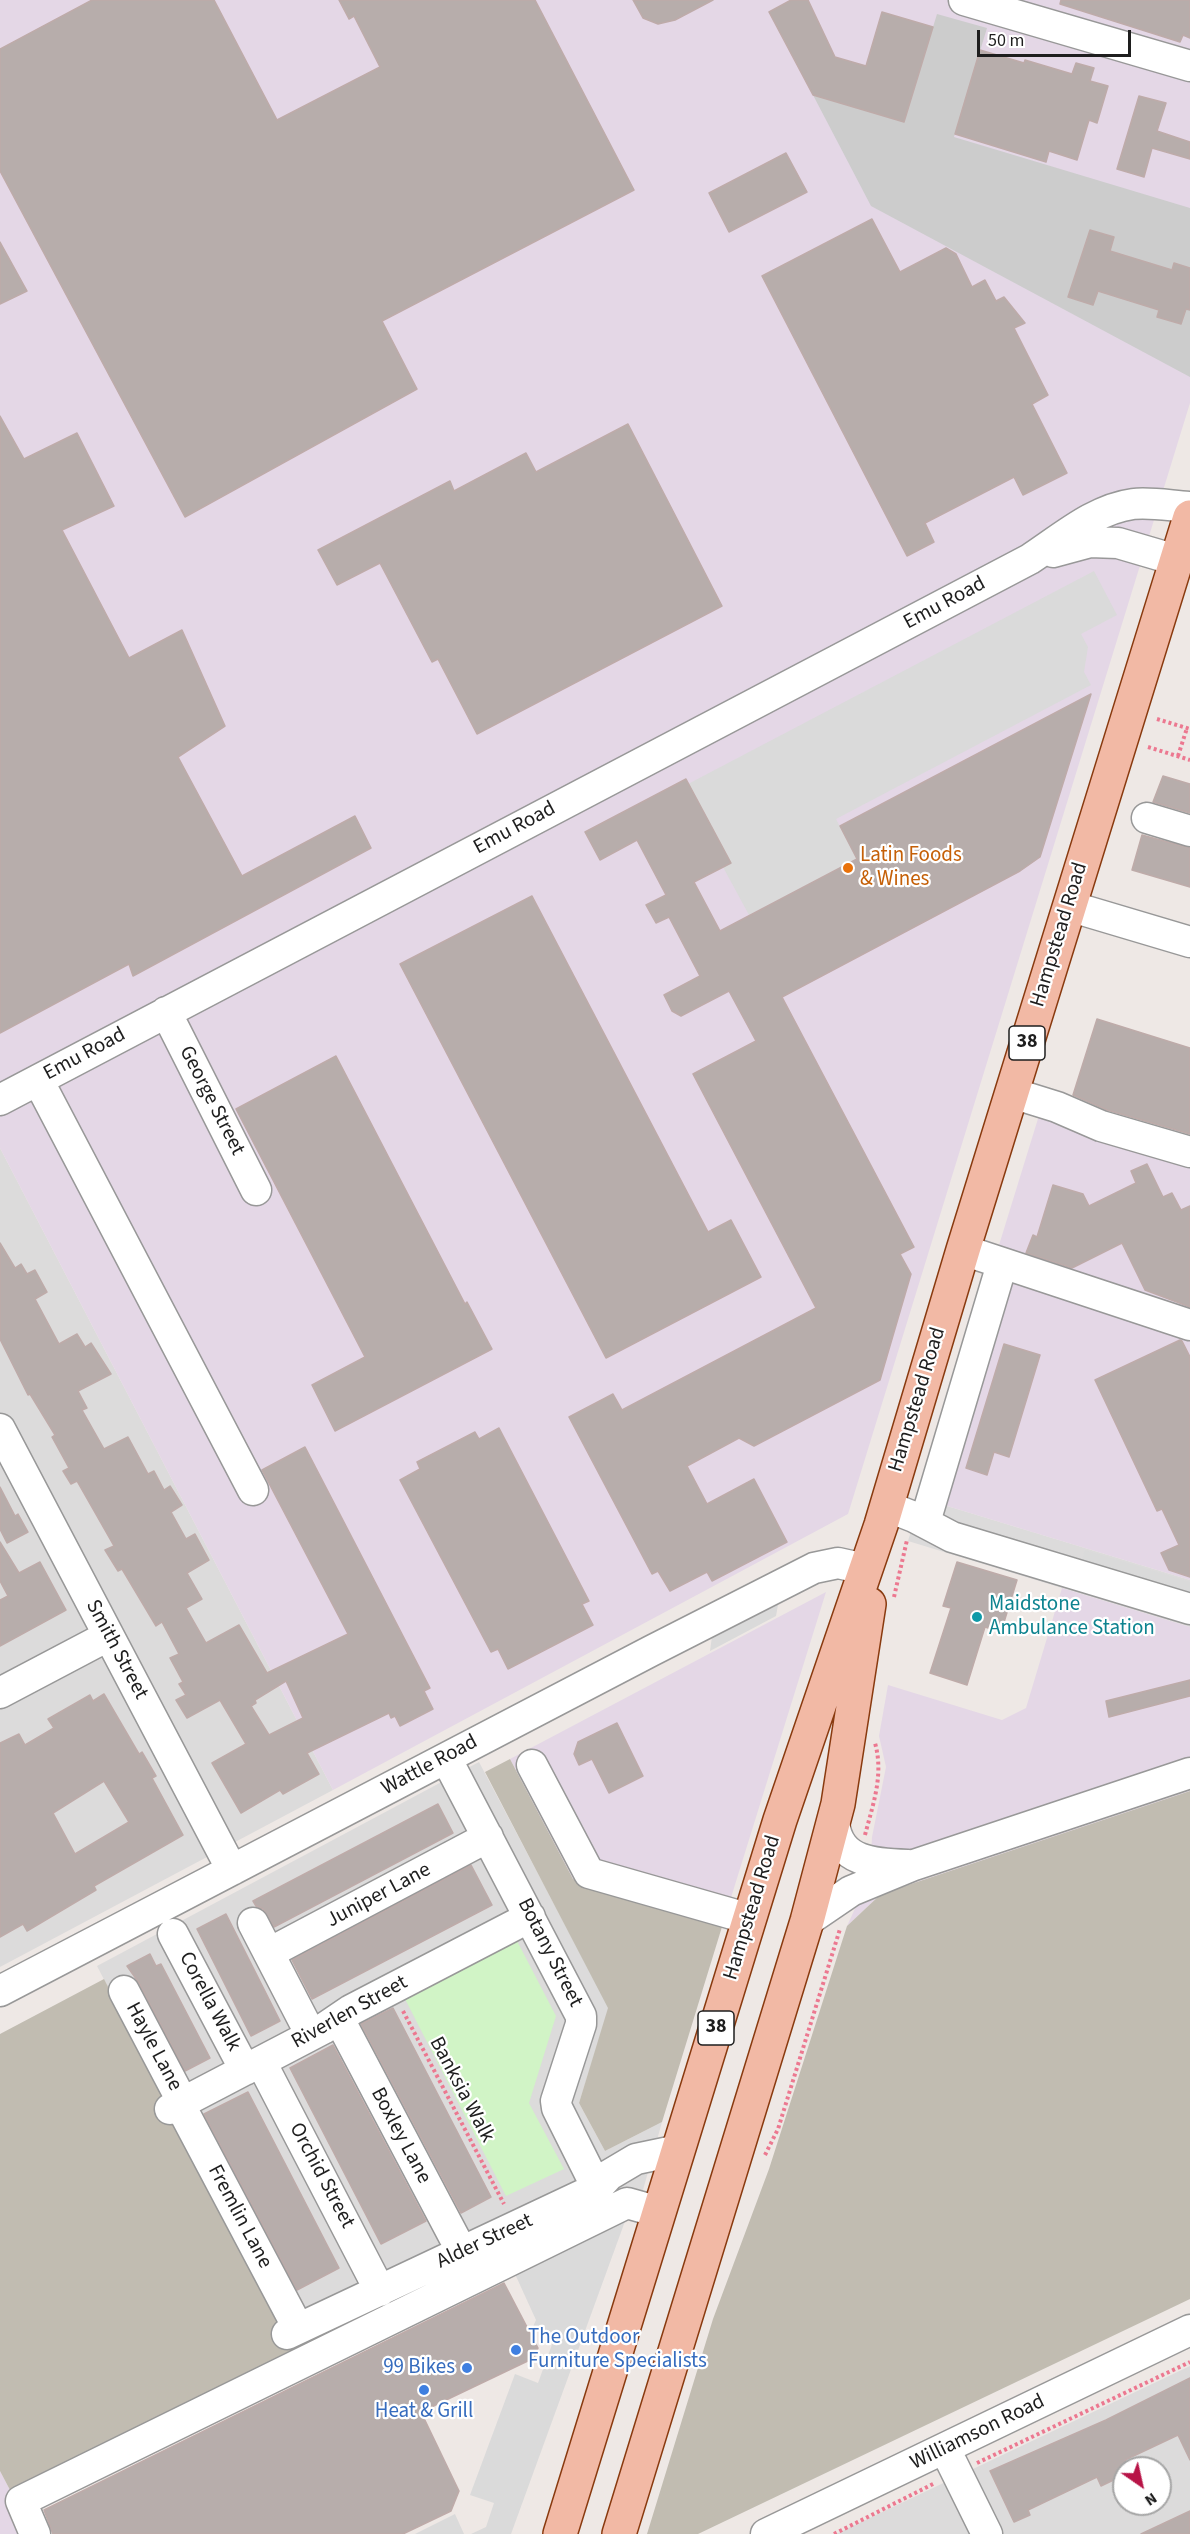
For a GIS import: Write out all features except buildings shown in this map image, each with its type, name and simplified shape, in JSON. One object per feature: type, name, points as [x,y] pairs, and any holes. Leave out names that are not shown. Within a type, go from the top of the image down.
[{"type":"main road","name":"Hampstead Road","points":[[560,2534],[780,1820],[883,1516],[1190,517]]},
{"type":"main road","name":"Hampstead Road","points":[[619,2534],[807,1921],[834,1822],[848,1750],[883,1516]]},
{"type":"street","points":[[964,0],[1190,66]]},
{"type":"street","name":"Emu Road","points":[[0,1100],[1030,559],[1089,520],[1114,509],[1135,504],[1190,507]]},
{"type":"street","name":"Emu Road","points":[[1030,559],[1090,542],[1118,543],[1176,560]]},
{"type":"street","points":[[1147,818],[1190,831]]},
{"type":"street","points":[[1069,906],[1190,942]]},
{"type":"street","name":"George Street","points":[[166,1012],[256,1190]]},
{"type":"street","points":[[38,1080],[253,1490]]},
{"type":"street","points":[[1012,1093],[1057,1107],[1101,1126],[1190,1152]]},
{"type":"street","points":[[963,1250],[1190,1325]]},
{"type":"street","points":[[925,1522],[1002,1264]]},
{"type":"street","name":"Smith Street","points":[[0,1429],[232,1870]]},
{"type":"street","points":[[883,1516],[925,1522],[952,1537],[1190,1609]]},
{"type":"street","name":"Wattle Road","points":[[0,1991],[814,1568],[838,1563],[865,1569]]},
{"type":"street","points":[[0,1693],[108,1636]]},
{"type":"street","name":"Botany Street","points":[[446,1758],[581,2016],[581,2024],[556,2101],[557,2108],[597,2188]]},
{"type":"street","points":[[532,1765],[589,1873],[750,1919]]},
{"type":"street","points":[[807,1921],[851,1891],[914,1865],[1190,1773]]},
{"type":"street","points":[[834,1822],[839,1839],[858,1859],[876,1864],[914,1865]]},
{"type":"street","name":"Juniper Lane","points":[[269,1953],[488,1837]]},
{"type":"street","name":"Riverlen Street","points":[[178,2106],[392,1989],[530,1917]]},
{"type":"street","points":[[253,1923],[311,2035]]},
{"type":"street","name":"Corella Walk","points":[[173,1934],[253,2066]]},
{"type":"street","name":"Hayle Lane","points":[[124,1991],[178,2106]]},
{"type":"street","name":"Boxley Lane","points":[[339,2019],[462,2253]]},
{"type":"street","name":"Orchid Street","points":[[253,2066],[380,2291]]},
{"type":"street","name":"Fremlin Lane","points":[[178,2106],[292,2331]]},
{"type":"street","name":"Alder Street","points":[[292,2331],[597,2188],[609,2175],[636,2159],[679,2150]]},
{"type":"street","points":[[34,2534],[21,2501],[627,2203],[662,2203],[655,2182],[643,2176],[597,2188]]},
{"type":"street","name":"Williamson Road","points":[[766,2534],[951,2461],[1190,2331]]},
{"type":"street","points":[[951,2461],[987,2534]]},
{"type":"path","points":[[1157,719],[1189,729],[1178,756]]},
{"type":"path","points":[[1148,747],[1190,760]]},
{"type":"path","name":"Banksia Walk","points":[[392,1989],[504,2204]]},
{"type":"path","points":[[834,2534],[951,2461],[1190,2362]]},
{"type":"shaded area","points":[[0,0],[1190,0],[1190,403],[848,1514],[333,1790],[0,1148]]},
{"type":"shaded area","points":[[937,14],[987,28],[954,137],[1190,208],[1190,377],[871,206],[813,95],[904,122]]},
{"type":"shaded area","points":[[1094,571],[1117,615],[1081,634],[1088,647],[1084,672],[1091,685],[836,819],[857,859],[749,915],[723,867],[730,862],[688,784]]},
{"type":"shaded area","points":[[1045,1096],[1190,1145],[1190,1580],[921,1498]]},
{"type":"shaded area","points":[[0,1148],[333,1790],[0,1967]]},
{"type":"shaded area","points":[[921,1498],[1190,1580],[1190,1627],[908,1541]]},
{"type":"shaded area","points":[[1085,1550],[1190,1582],[1190,1604],[1079,1571]]},
{"type":"shaded area","points":[[1062,1588],[1190,1627],[1190,1791],[881,1894],[847,1926],[870,1876],[872,1837],[886,1767],[879,1736],[888,1685],[1002,1720],[1026,1708]]},
{"type":"shaded area","points":[[826,1592],[729,1904],[685,1912],[573,1879],[510,1759]]},
{"type":"shaded area","points":[[780,1594],[776,1616],[710,1651],[713,1629]]},
{"type":"shaded area","points":[[510,1759],[573,1879],[685,1912],[729,1904],[662,2122],[605,2151],[579,2103],[608,2008],[485,1772]]},
{"type":"shaded area","points":[[479,1762],[609,2008],[579,2103],[605,2151],[662,2122],[643,2190],[298,2354],[97,1966]]},
{"type":"shaded area","points":[[1190,1791],[1190,2299],[698,2534],[647,2534],[713,2319],[769,2169],[847,1926],[881,1894]]},
{"type":"shaded area","points":[[104,1979],[298,2354],[10,2490],[0,2471],[0,2034]]},
{"type":"shaded area","points":[[628,2213],[511,2534],[471,2534],[486,2527],[494,2503],[470,2495],[515,2374],[538,2383],[554,2339],[532,2329],[536,2320],[515,2274]]},
{"type":"shaded area","points":[[1190,2366],[1190,2534],[836,2534]]},
{"type":"shaded area","points":[[0,2471],[10,2490],[28,2534],[0,2534]]},
{"type":"shaded area","points":[[455,2514],[464,2534],[415,2534]]},
{"type":"green space","points":[[516,1939],[556,2016],[529,2103],[564,2169],[506,2196],[405,1999]]},
{"type":"place","name":"Latin Foods & Wines","points":[[848,868]]},
{"type":"place","name":"Maidstone Ambulance Station","points":[[977,1617]]},
{"type":"place","name":"The Outdoor Furniture Specialists","points":[[516,2350]]},
{"type":"place","name":"99 Bikes","points":[[467,2368]]},
{"type":"place","name":"Heat & Grill","points":[[424,2390]]}]
